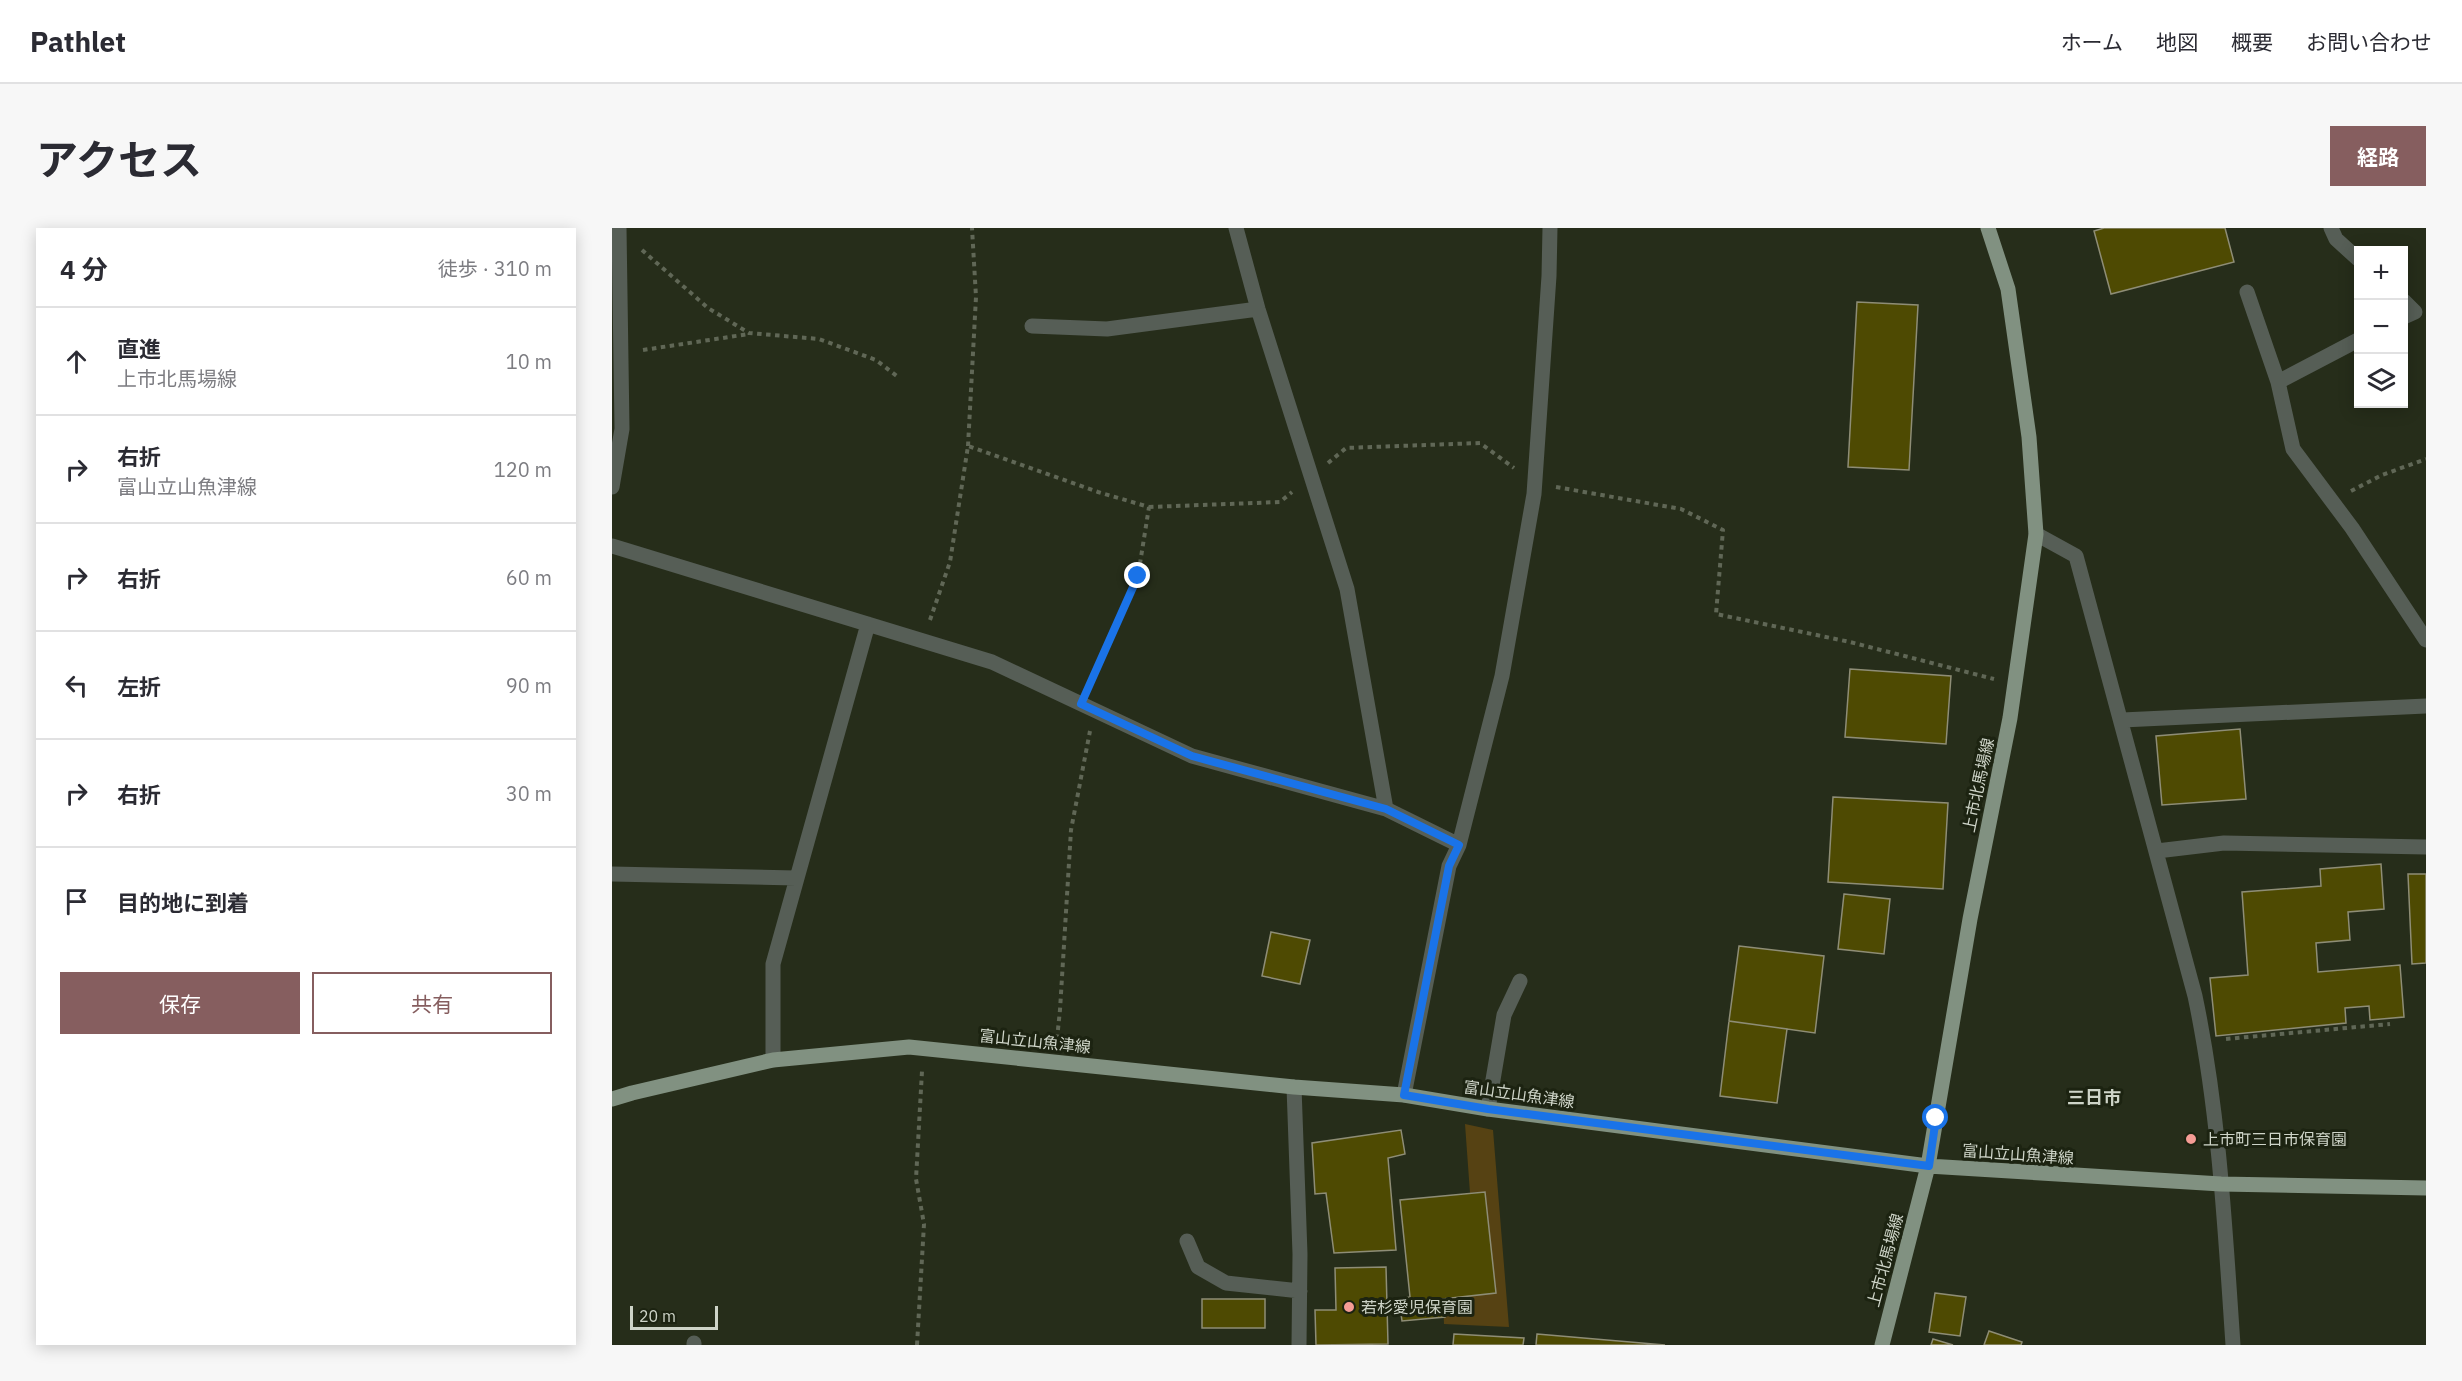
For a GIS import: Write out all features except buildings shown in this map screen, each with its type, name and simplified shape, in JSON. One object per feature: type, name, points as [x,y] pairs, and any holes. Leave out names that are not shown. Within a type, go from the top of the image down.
[{"type":"main road","name":"上市北馬場線","points":[[1882,1345],[1929,1166],[1970,919],[2016,685],[2036,534],[2029,437],[2008,289],[1988,228]]},
{"type":"main road","name":"富山立山魚津線","points":[[612,1100],[632,1093],[774,1060],[909,1047],[1294,1087],[1404,1095],[1488,1109],[1929,1166],[2221,1184],[2426,1188]]},
{"type":"street","points":[[1236,228],[1258,309],[1347,589],[1386,809]]},
{"type":"street","points":[[1404,1095],[1449,866],[1459,845],[1503,676],[1535,483],[1550,228]]},
{"type":"street","points":[[2331,228],[2336,239],[2354,255]]},
{"type":"street","points":[[612,487],[622,429],[619,229]]},
{"type":"street","points":[[2247,292],[2278,382],[2293,449],[2352,528],[2426,640]]},
{"type":"street","points":[[2408,306],[2415,312],[2408,315]]},
{"type":"street","points":[[1032,326],[1107,330],[1258,309]]},
{"type":"street","points":[[2278,382],[2354,342]]},
{"type":"street","points":[[2036,534],[2076,556],[2196,996],[2205,1041],[2221,1184],[2233,1345]]},
{"type":"street","points":[[612,546],[992,662],[1192,756],[1386,809],[1459,845]]},
{"type":"street","points":[[774,1060],[773,964],[868,624]]},
{"type":"street","points":[[2122,720],[2426,706]]},
{"type":"street","points":[[2157,851],[2224,843],[2426,847]]},
{"type":"street","points":[[612,874],[796,878]]},
{"type":"street","points":[[1488,1109],[1504,1015],[1520,981]]},
{"type":"street","points":[[1294,1087],[1300,1292],[1299,1345]]},
{"type":"street","points":[[1186,1241],[1198,1267],[1226,1283],[1300,1292]]},
{"type":"path","points":[[923,641],[950,562],[968,446],[976,297],[972,228]]},
{"type":"path","points":[[619,229],[708,308],[750,333]]},
{"type":"path","points":[[621,353],[750,333],[819,339],[876,360],[898,377]]},
{"type":"path","points":[[968,446],[1098,492],[1149,507],[1280,502],[1346,448],[1480,444],[1535,483],[1681,509],[1723,530],[1716,614],[1850,642],[2016,685]]},
{"type":"path","points":[[2332,501],[2382,475],[2426,459]]},
{"type":"path","points":[[1054,1061],[1060,1010],[1071,830],[1088,707],[1138,576],[1149,507]]},
{"type":"path","points":[[2205,1041],[2390,1024]]},
{"type":"path","points":[[917,1345],[924,1224],[916,1179],[923,1049]]},
{"type":"shaded area","points":[[1465,1124],[1493,1130],[1509,1327],[1444,1324],[1443,1299],[1496,1293],[1485,1192],[1470,1193]]},
{"type":"place","name":"上市町三日市保育園","points":[[2191,1139]]},
{"type":"place","name":"若杉愛児保育園","points":[[1349,1307]]},
{"type":"district","name":"三日市","points":[[2094,1098]]},
{"type":"route","points":[[1138,576],[1081,704],[1192,756],[1386,809],[1459,845],[1449,866],[1404,1095],[1488,1109],[1929,1166],[1936,1118]]}]
